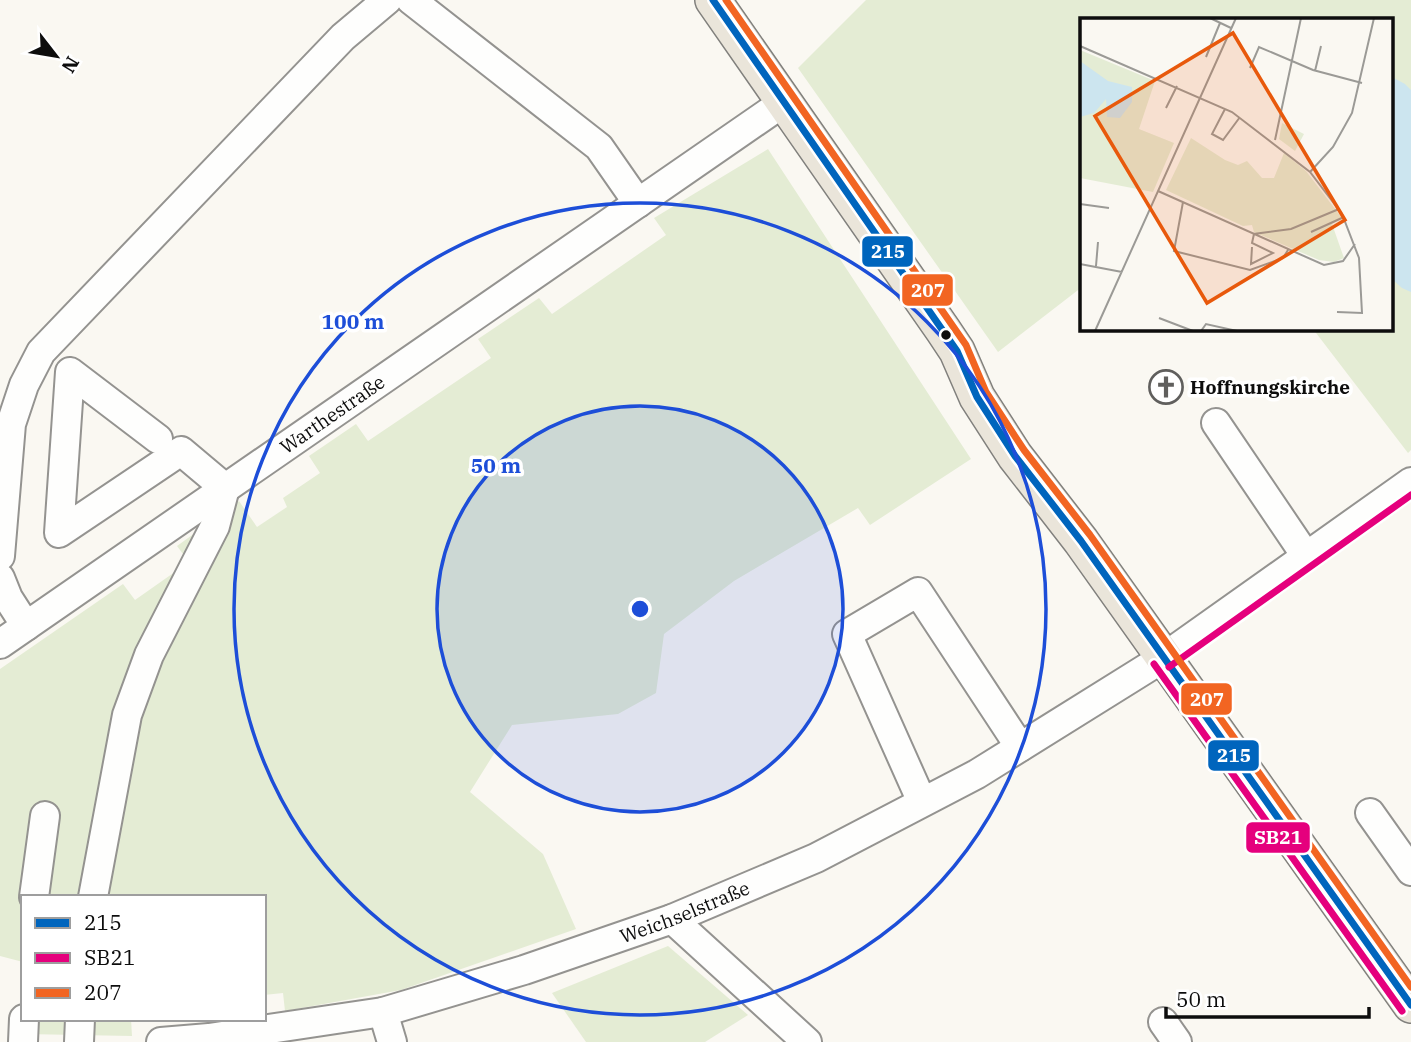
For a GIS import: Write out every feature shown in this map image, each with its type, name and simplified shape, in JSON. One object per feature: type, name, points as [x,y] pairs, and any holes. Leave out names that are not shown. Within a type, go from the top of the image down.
[{"type":"main road","points":[[713,0],[957,351],[977,397],[1015,456],[1082,541],[1411,1005]]},
{"type":"street","points":[[0,556],[11,424],[24,385],[41,352],[344,37],[387,0]]},
{"type":"street","points":[[411,0],[599,147],[638,203]]},
{"type":"street","name":"Warthestraße","points":[[0,644],[784,102]]},
{"type":"street","points":[[93,895],[127,715],[154,644],[215,526],[225,488],[181,451],[59,533],[70,372],[158,439]]},
{"type":"street","points":[[1216,423],[1306,556]]},
{"type":"street","name":"Weichselstraße","points":[[161,1042],[208,1038],[383,1012],[524,970],[672,919],[816,858],[977,774],[1163,658],[1411,482]]},
{"type":"street","points":[[0,578],[8,598],[26,626]]},
{"type":"street","points":[[922,802],[847,634],[918,592],[1020,747]]},
{"type":"street","points":[[1370,813],[1411,871]]},
{"type":"street","points":[[34,895],[45,816]]},
{"type":"street","points":[[672,919],[807,1042]]},
{"type":"street","points":[[383,1012],[391,1042]]},
{"type":"street","points":[[23,1042],[24,1021]]},
{"type":"street","points":[[79,1042],[80,1021]]},
{"type":"green space","points":[[866,0],[1411,0],[1411,450],[1408,453],[1315,331],[1394,331],[1394,18],[1080,18],[1080,289],[998,352],[798,68]]},
{"type":"green space","points":[[768,149],[971,459],[870,525],[858,508],[734,581],[664,634],[656,693],[618,714],[512,725],[470,792],[543,854],[576,929],[401,990],[285,1011],[283,993],[266,995],[266,895],[21,895],[21,961],[0,956],[0,669],[123,584],[135,600],[189,562],[177,546],[239,501],[257,527],[287,507],[283,498],[320,473],[309,456],[356,424],[368,441],[491,358],[478,339],[539,298],[552,314],[666,235],[654,218]]},
{"type":"green space","points":[[668,946],[748,1015],[705,1042],[586,1042],[552,993]]},
{"type":"green space","points":[[24,1021],[131,1021],[132,1036],[24,1034]]},
{"type":"water","points":[[1394,78],[1411,90],[1411,292],[1394,281]]},
{"type":"transit line","name":"215","points":[[713,0],[957,351],[977,397],[1015,456],[1081,541],[1411,1005]]},
{"type":"transit line","name":"207","points":[[726,0],[966,345],[986,392],[1024,450],[1090,535],[1411,987]]},
{"type":"transit line","name":"SB21","points":[[1169,667],[1411,495]]},
{"type":"transit line","name":"SB21","points":[[1154,664],[1402,1011]]},
{"type":"place","name":"Hoffnungskirche","points":[[1166,387]]}]
